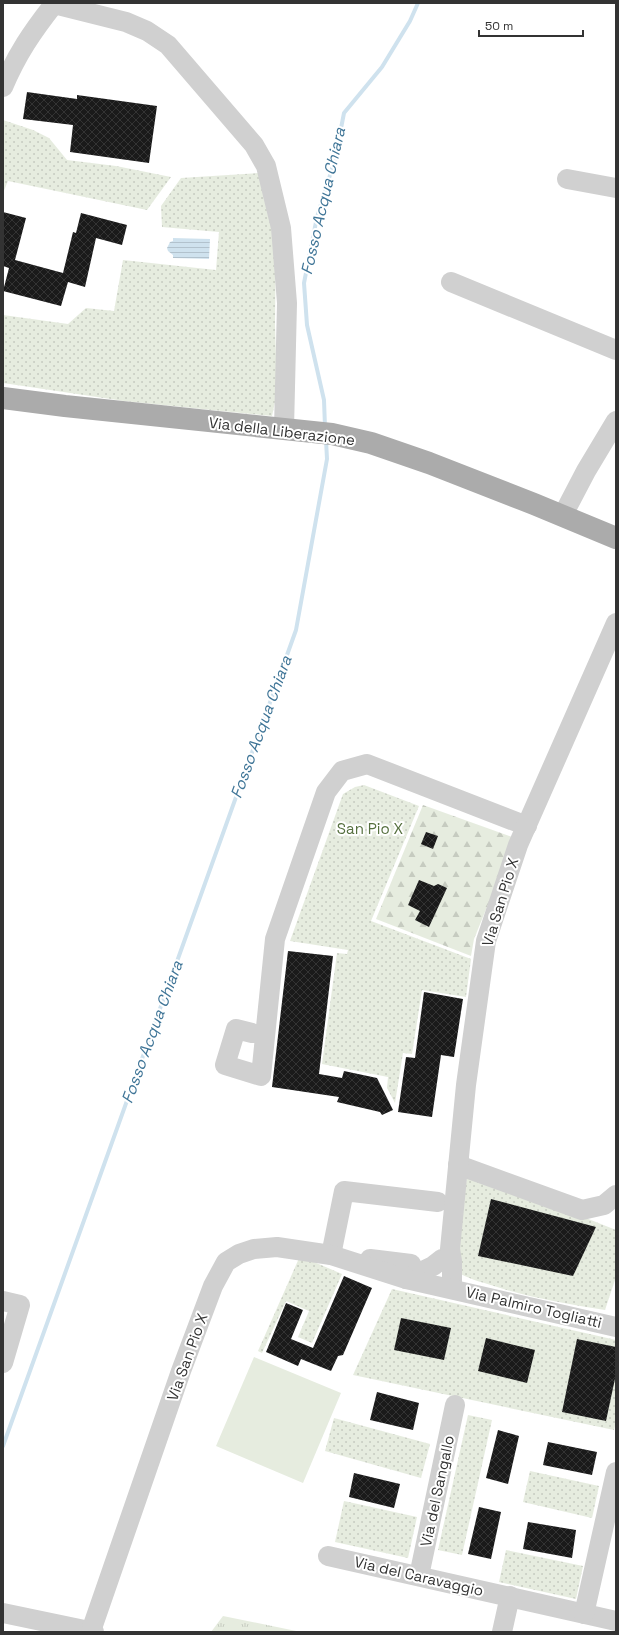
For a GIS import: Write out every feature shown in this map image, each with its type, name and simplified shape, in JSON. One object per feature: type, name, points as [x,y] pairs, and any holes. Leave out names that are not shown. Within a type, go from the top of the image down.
[{"type":"main road","name":"Via della Liberazione","points":[[3,398],[65,406],[323,433],[371,443],[429,463],[563,515],[616,538]]},
{"type":"street","points":[[3,87],[13,63],[30,35],[54,4],[126,22],[147,31],[168,45],[254,145],[266,166],[281,228],[287,303],[284,429]]},
{"type":"street","points":[[567,179],[616,188]]},
{"type":"street","points":[[451,282],[616,350]]},
{"type":"street","points":[[563,515],[586,471],[614,426]]},
{"type":"street","name":"Via San Pio X","points":[[92,1632],[181,1370],[213,1286],[226,1262],[239,1254],[254,1249],[277,1247],[331,1255],[353,1262],[408,1271],[443,1286],[452,1261],[446,1254],[458,1165],[466,1085],[486,941],[518,845],[616,623]]},
{"type":"street","points":[[252,1033],[236,1029],[224,1065],[261,1076],[275,939],[326,792],[342,771],[367,764],[527,826]]},
{"type":"street","points":[[458,1165],[582,1210],[604,1205],[616,1195]]},
{"type":"street","points":[[331,1255],[344,1190],[438,1202]]},
{"type":"street","points":[[408,1271],[434,1266],[446,1254]]},
{"type":"street","name":"Via Palmiro Togliatti","points":[[443,1286],[616,1327]]},
{"type":"street","points":[[3,1301],[20,1305],[3,1363]]},
{"type":"street","name":"Via del Sangallo","points":[[419,1576],[455,1405]]},
{"type":"street","points":[[584,1614],[611,1519],[616,1472]]},
{"type":"street","name":"Via del Caravaggio","points":[[328,1556],[616,1621]]},
{"type":"street","points":[[502,1632],[510,1596]]},
{"type":"street","points":[[3,1613],[92,1632]]},
{"type":"green space","points":[[3,120],[33,130],[49,138],[67,160],[116,166],[171,177],[147,210],[8,181],[3,193]]},
{"type":"green space","points":[[259,173],[276,236],[275,324],[277,393],[272,416],[124,401],[3,383],[3,315],[68,324],[86,308],[114,311],[123,260],[216,270],[219,232],[162,227],[161,206],[181,178]]},
{"type":"green space","name":"San Pio X","points":[[364,785],[419,806],[371,921],[471,959],[466,997],[422,990],[412,1054],[403,1053],[395,1103],[387,1088],[388,1077],[322,1064],[337,953],[347,954],[348,950],[290,941],[343,794],[355,787]]},
{"type":"green space","points":[[423,805],[515,838],[474,939],[471,956],[376,919]]},
{"type":"green space","points":[[468,1171],[616,1230],[616,1277],[605,1310],[521,1294],[466,1277],[457,1272],[455,1250]]},
{"type":"green space","points":[[300,1256],[342,1274],[312,1343],[298,1337],[309,1311],[286,1301],[262,1353],[258,1351]]},
{"type":"green space","points":[[392,1289],[616,1340],[616,1422],[614,1430],[353,1375]]},
{"type":"green space","points":[[254,1357],[341,1393],[303,1483],[216,1446]]},
{"type":"green space","points":[[468,1415],[492,1420],[462,1555],[438,1550]]},
{"type":"green space","points":[[334,1418],[430,1444],[421,1478],[325,1451]]},
{"type":"green space","points":[[530,1471],[599,1486],[592,1518],[523,1502]]},
{"type":"green space","points":[[344,1501],[417,1517],[408,1558],[335,1542]]},
{"type":"green space","points":[[506,1550],[583,1566],[576,1599],[499,1582]]},
{"type":"green space","points":[[223,1616],[301,1632],[211,1632]]},
{"type":"water","points":[[173,238],[210,239],[209,259],[173,258],[173,255],[167,248],[170,242],[173,241]]},
{"type":"building","points":[[27,92],[77,99],[77,95],[157,106],[149,163],[70,152],[73,125],[23,119]]},
{"type":"building","points":[[3,212],[26,218],[15,260],[63,273],[73,232],[76,233],[81,213],[127,225],[122,245],[96,238],[85,287],[68,282],[61,306],[3,291],[9,268],[3,266]]},
{"type":"building","points":[[426,832],[438,836],[433,849],[421,844]]},
{"type":"building","points":[[419,880],[434,886],[438,884],[447,888],[429,927],[415,920],[420,911],[408,905]]},
{"type":"building","points":[[288,951],[333,956],[319,1074],[342,1078],[344,1071],[377,1078],[393,1110],[382,1115],[380,1112],[337,1102],[339,1097],[272,1087]]},
{"type":"building","points":[[424,992],[463,999],[454,1057],[441,1055],[432,1117],[398,1112],[406,1057],[415,1058]]},
{"type":"building","points":[[491,1199],[596,1227],[573,1276],[478,1256]]},
{"type":"building","points":[[344,1276],[372,1288],[343,1355],[338,1356],[331,1371],[301,1359],[298,1366],[266,1352],[286,1303],[303,1310],[291,1339],[313,1348]]},
{"type":"building","points":[[401,1318],[451,1328],[444,1360],[394,1350]]},
{"type":"building","points":[[486,1338],[535,1350],[527,1383],[478,1371]]},
{"type":"building","points":[[577,1339],[616,1347],[616,1374],[606,1421],[562,1412]]},
{"type":"building","points":[[377,1392],[419,1403],[413,1430],[370,1420]]},
{"type":"building","points":[[498,1430],[519,1436],[508,1484],[486,1478]]},
{"type":"building","points":[[548,1442],[597,1452],[592,1475],[543,1465]]},
{"type":"building","points":[[354,1473],[400,1484],[394,1508],[349,1497]]},
{"type":"building","points":[[479,1507],[501,1512],[491,1559],[468,1554]]},
{"type":"building","points":[[528,1522],[576,1530],[572,1558],[523,1549]]},
{"type":"waterway","name":"Fosso Acqua Chiara","points":[[325,427],[324,400],[307,325],[304,283],[317,217],[335,159],[344,113],[382,67],[410,21],[418,3]]},
{"type":"waterway","name":"Fosso Acqua Chiara","points":[[3,1446],[296,630],[327,459],[326,440]]}]
